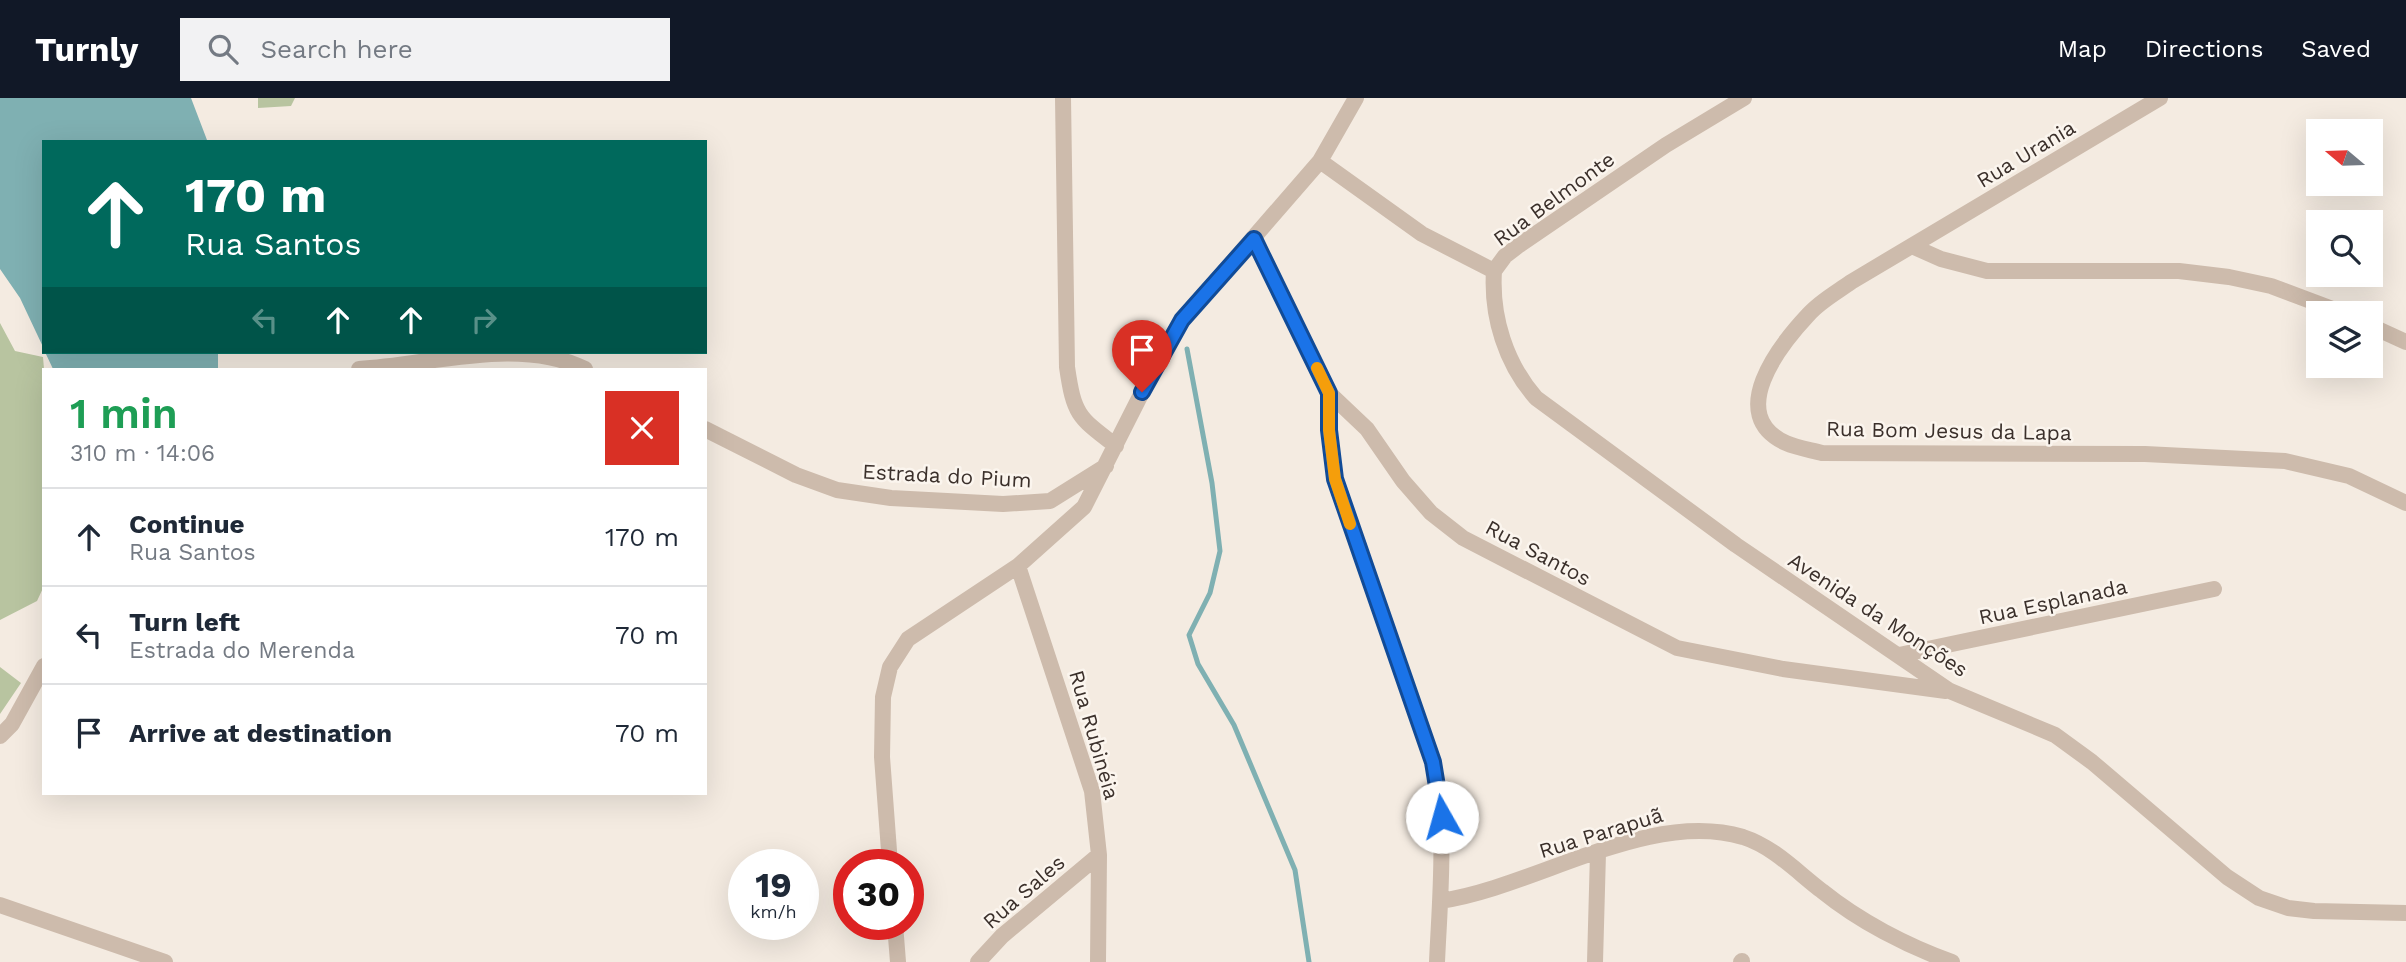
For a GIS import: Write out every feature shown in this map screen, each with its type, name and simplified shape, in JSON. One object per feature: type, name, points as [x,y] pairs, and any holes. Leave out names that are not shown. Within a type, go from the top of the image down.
[{"type":"street","points":[[1063,98],[1067,367],[1072,402],[1082,419],[1116,446]]},
{"type":"street","points":[[889,849],[882,757],[883,697],[890,667],[908,639],[1018,566],[1084,508],[1163,351],[1182,320],[1320,161],[1356,98]]},
{"type":"street","name":"Rua Belmonte","points":[[1320,161],[1422,234],[1494,271],[1505,256],[1518,246],[1666,145],[1744,98]]},
{"type":"street","name":"Rua Urania","points":[[1914,247],[2160,98]]},
{"type":"street","name":"Rua Santos","points":[[1254,239],[1329,393],[1367,429],[1402,481],[1431,513],[1463,538],[1677,648],[1726,659],[1950,691]]},
{"type":"street","points":[[1914,247],[1953,263],[1987,271],[2179,271],[2229,277],[2271,286],[2311,301]]},
{"type":"street","name":"Rua Bom Jesus da Lapa","points":[[1914,247],[1850,282],[1809,313],[1781,348],[1763,376],[1758,394],[1758,410],[1774,436],[1788,444],[1822,453],[2145,454],[2285,461],[2349,476],[2406,503]]},
{"type":"street","name":"Avenida da Monções","points":[[1494,271],[1495,306],[1510,361],[1519,379],[1536,398],[1736,545],[1950,691],[2054,735],[2092,762],[2227,877],[2259,898],[2288,908],[2314,911],[2406,913]]},
{"type":"street","points":[[2383,331],[2406,342]]},
{"type":"street","points":[[369,368],[503,354]]},
{"type":"street","points":[[522,354],[559,358],[583,368]]},
{"type":"street","points":[[1329,393],[1329,430],[1335,479],[1436,774],[1443,839],[1437,962]]},
{"type":"street","name":"Estrada do Pium","points":[[707,430],[796,475],[837,490],[891,498],[1003,504],[1050,501],[1106,466]]},
{"type":"street","points":[[1050,501],[1062,510],[1067,523]]},
{"type":"street","name":"Rua Rubinéia","points":[[1018,566],[1092,791],[1099,855],[1098,962]]},
{"type":"street","name":"Rua Esplanada","points":[[1899,655],[2214,589]]},
{"type":"street","points":[[0,736],[12,724],[42,670]]},
{"type":"street","name":"Rua Parapuã","points":[[1440,901],[1509,886],[1644,837],[1677,831],[1744,837],[1780,856],[1822,892],[1867,922],[1952,962]]},
{"type":"street","points":[[1595,962],[1598,853]]},
{"type":"street","name":"Rua Sales","points":[[978,962],[1002,936],[1099,855]]},
{"type":"street","points":[[0,905],[153,961]]},
{"type":"street","points":[[896,940],[898,962]]},
{"type":"green space","points":[[258,98],[295,98],[291,106],[258,108]]},
{"type":"green space","points":[[0,323],[15,351],[43,357],[44,368],[42,590],[37,601],[0,620]]},
{"type":"green space","points":[[0,667],[21,683],[0,714]]},
{"type":"water","points":[[0,98],[191,98],[207,140],[42,140],[42,345],[20,298],[0,269]]},
{"type":"water","points":[[46,354],[218,354],[218,368],[53,368]]},
{"type":"waterway","points":[[1187,349],[1212,483],[1220,551],[1210,593],[1189,635],[1198,664],[1234,725],[1295,870],[1309,962]]},
{"type":"slow traffic","points":[[1317,368],[1329,393],[1329,430],[1335,479],[1350,524]]},
{"type":"route","points":[[1142,392],[1182,320],[1254,239],[1329,393],[1329,430],[1335,479],[1433,762],[1442,817]]}]
